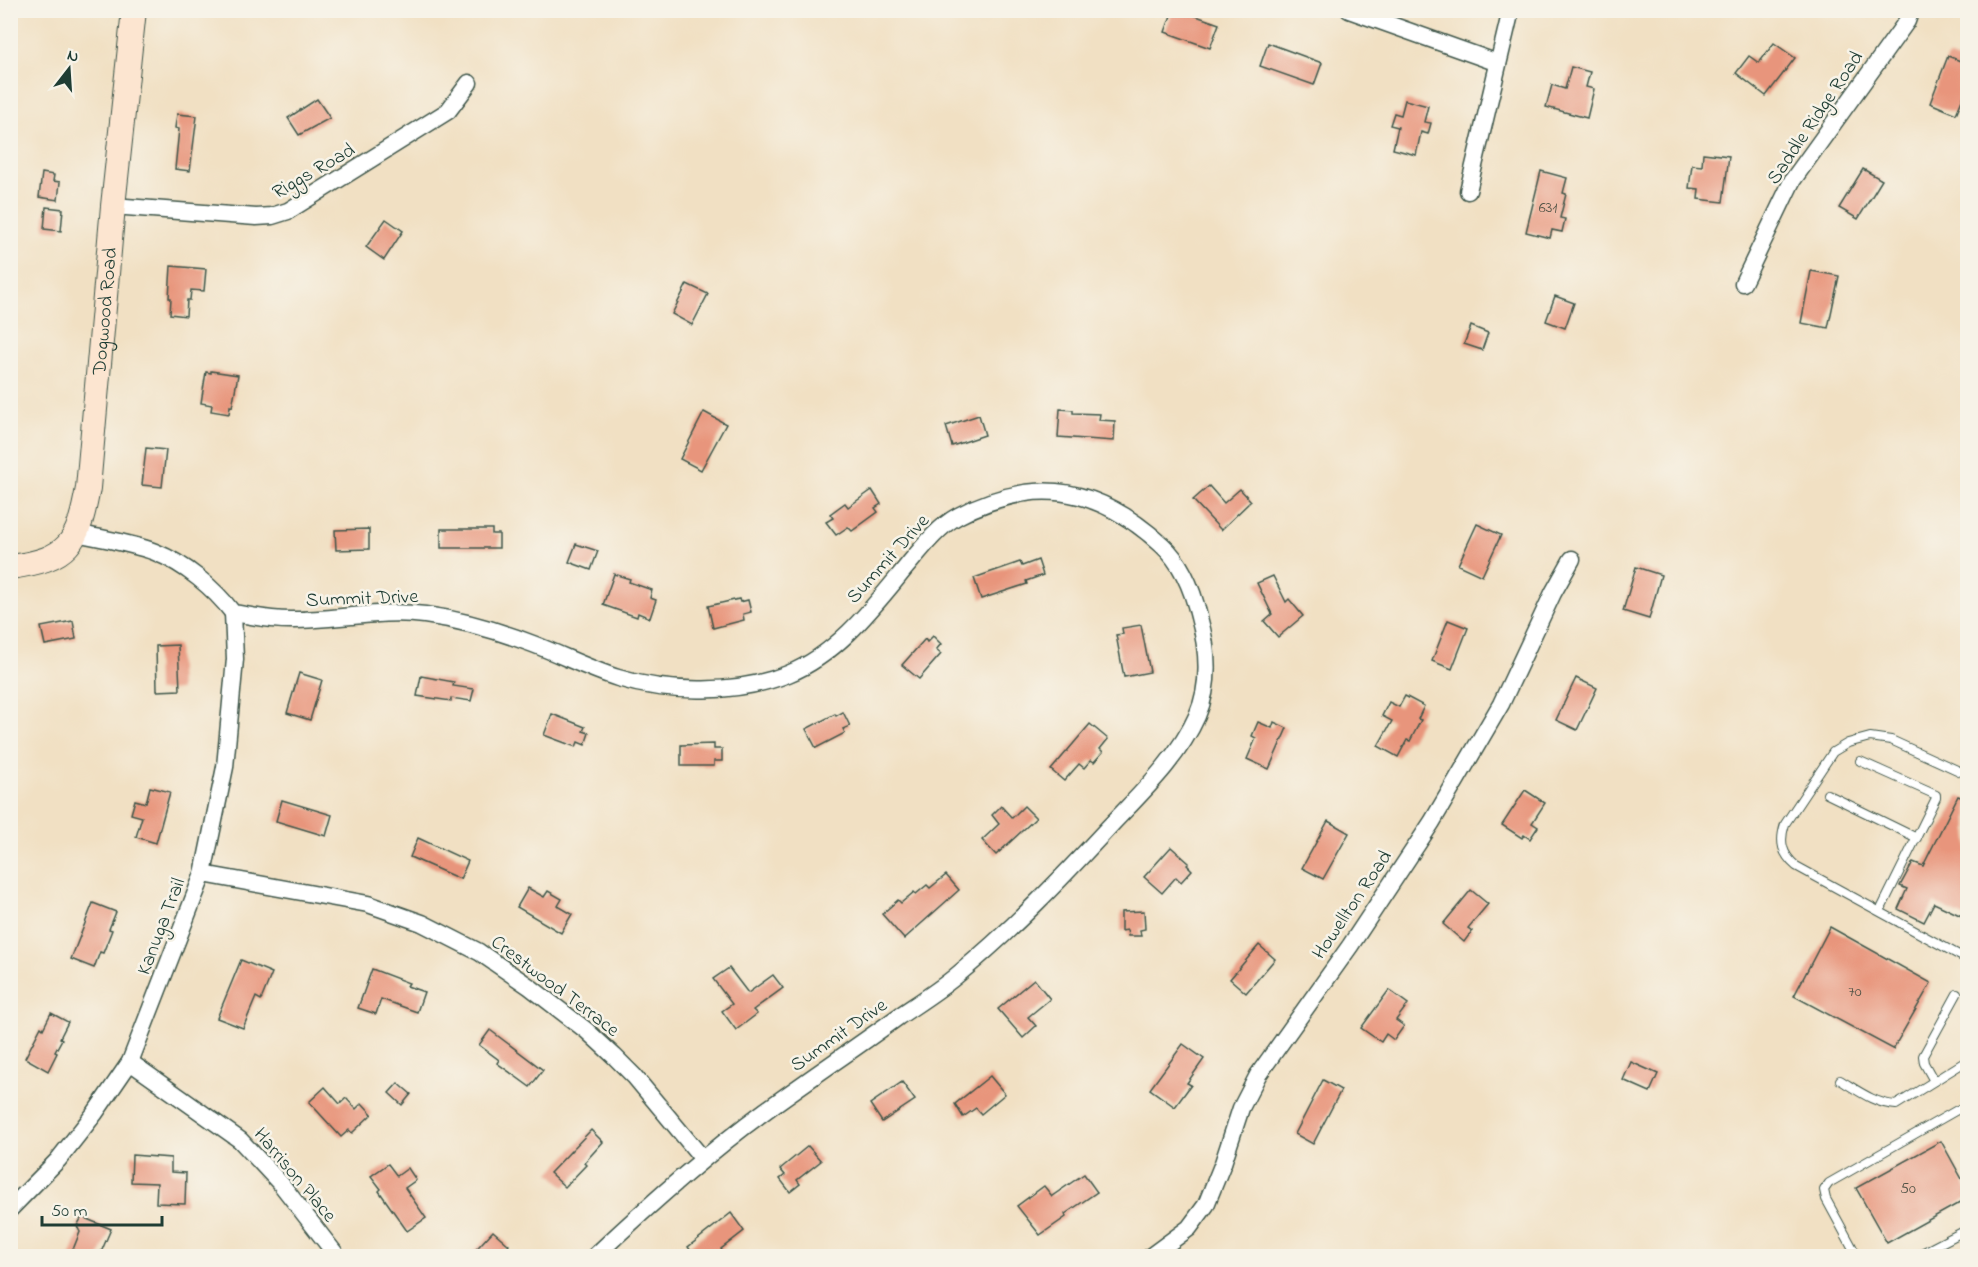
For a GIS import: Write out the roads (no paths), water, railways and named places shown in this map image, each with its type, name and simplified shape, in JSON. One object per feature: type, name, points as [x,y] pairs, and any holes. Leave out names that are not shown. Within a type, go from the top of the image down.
[{"type":"street","name":"Dogwood Road","points":[[77,533],[88,488],[134,10]]},
{"type":"street","points":[[1349,10],[1498,63]]},
{"type":"street","points":[[1468,190],[1511,10]]},
{"type":"street","name":"Saddle Ridge Road","points":[[1743,283],[1792,181],[1907,21],[1911,10]]},
{"type":"street","name":"Riggs Road","points":[[114,206],[256,217],[288,212],[448,111],[469,83]]},
{"type":"street","name":"Summit Drive","points":[[233,613],[289,621],[388,613],[423,615],[463,622],[530,642],[616,678],[689,690],[750,685],[789,674],[826,653],[878,601],[936,533],[956,517],[994,501],[1027,493],[1050,492],[1096,501],[1137,524],[1170,553],[1197,607],[1207,645],[1207,679],[1198,715],[1173,757],[1038,904],[953,978],[763,1113],[703,1159],[642,1211],[595,1257]]},
{"type":"street","points":[[10,567],[34,564],[48,559],[66,548],[77,533],[144,549],[166,557],[186,569],[224,600],[233,613]]},
{"type":"street","name":"Howellton Road","points":[[1151,1257],[1198,1219],[1223,1163],[1241,1108],[1258,1075],[1350,945],[1432,822],[1500,704],[1553,593],[1572,559]]},
{"type":"street","name":"Kanuga Trail","points":[[10,1209],[58,1160],[95,1113],[130,1062],[203,874],[225,767],[235,659],[233,613]]},
{"type":"street","name":"Crestwood Terrace","points":[[203,874],[368,904],[423,923],[479,952],[530,987],[587,1031],[634,1076],[703,1159]]},
{"type":"street","name":"Harrison Place","points":[[130,1062],[240,1140],[280,1184],[337,1257]]},
{"type":"lane","points":[[1968,775],[1891,740],[1870,737],[1848,743],[1833,752],[1785,824],[1782,834],[1782,846],[1787,858],[1796,866],[1968,960]]},
{"type":"lane","points":[[1860,761],[1936,795],[1880,911]]},
{"type":"lane","points":[[1827,794],[1917,838]]},
{"type":"lane","points":[[1934,1081],[1923,1056],[1957,994]]},
{"type":"lane","points":[[1840,1080],[1877,1101],[1896,1105],[1968,1060]]},
{"type":"lane","points":[[1857,1257],[1827,1199],[1824,1190],[1829,1183],[1957,1110],[1961,1110],[1968,1117]]},
{"type":"lane","points":[[1916,1257],[1968,1229]]}]
